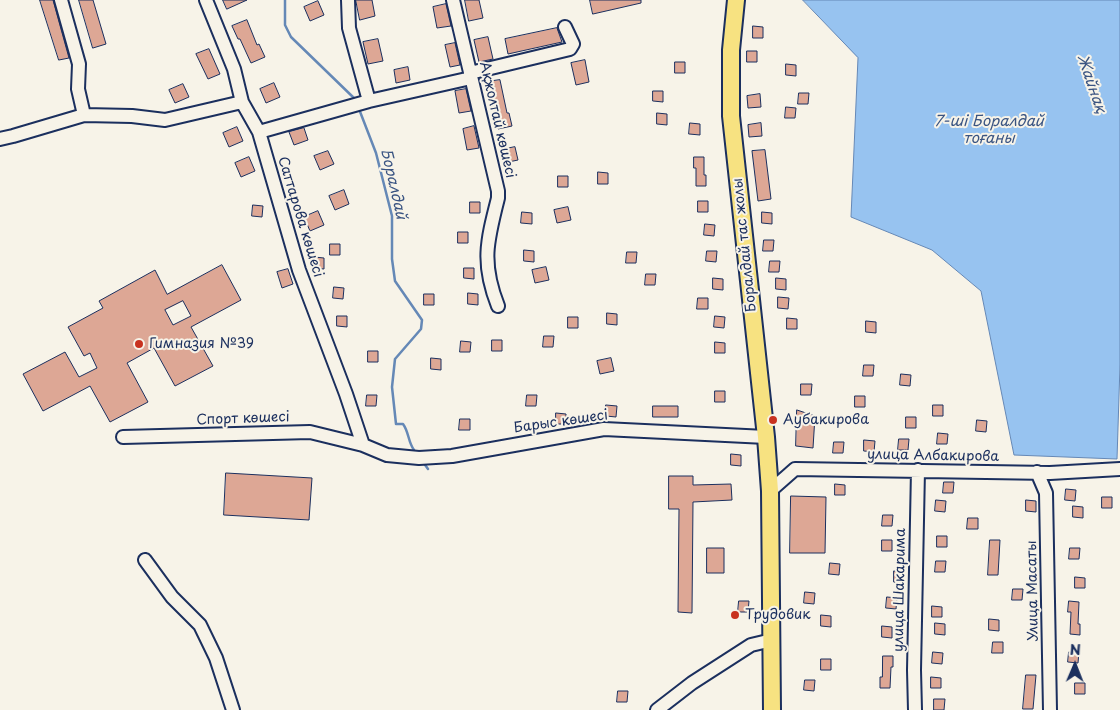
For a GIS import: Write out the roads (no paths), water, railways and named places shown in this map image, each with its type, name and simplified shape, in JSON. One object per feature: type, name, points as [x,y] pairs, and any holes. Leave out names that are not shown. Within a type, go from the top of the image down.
[{"type":"main road","name":"Боралдай тас жолы","points":[[736,0],[731,50],[731,116],[766,437],[770,490],[772,710]]},
{"type":"street","points":[[62,0],[79,64],[78,89],[84,115]]},
{"type":"street","name":"Саттарова көшесі","points":[[206,0],[234,69],[242,102],[259,132],[299,270],[346,394],[362,445]]},
{"type":"street","points":[[348,0],[350,28],[369,101]]},
{"type":"street","name":"Ақжолтай көшесі","points":[[453,0],[498,191],[486,251],[492,292],[498,306]]},
{"type":"street","points":[[259,132],[369,101],[570,49],[573,44],[565,27]]},
{"type":"street","points":[[0,139],[84,115],[132,116],[165,120],[242,102]]},
{"type":"street","name":"Барыс көшесі","points":[[362,445],[386,455],[419,458],[452,456],[604,429],[766,437]]},
{"type":"street","name":"Спорт көшесі","points":[[123,437],[310,432],[362,445]]},
{"type":"street","name":"улица Албакирова","points":[[770,490],[795,469],[1037,472],[1120,469]]},
{"type":"street","name":"улица Шакарима","points":[[914,710],[918,470]]},
{"type":"street","name":"Улица Масаты","points":[[1037,472],[1046,493],[1050,710]]},
{"type":"street","points":[[144,560],[172,598],[200,625],[216,658],[233,710]]},
{"type":"street","points":[[657,710],[692,683],[751,645],[772,640]]},
{"type":"water","name":"7-ші Боралдай тоғаны","points":[[803,0],[1120,0],[1120,365],[1117,459],[1014,455],[981,291],[932,250],[851,217],[858,58]]},
{"type":"waterway","name":"Боралдай","points":[[285,0],[285,25],[291,37],[355,99]]},
{"type":"waterway","name":"Боралдай","points":[[359,109],[376,153],[392,216],[392,259],[395,281],[422,320],[421,329],[395,359],[392,387],[396,424],[403,424],[414,450]]},
{"type":"waterway","name":"Боралдай","points":[[423,462],[428,469]]},
{"type":"place","name":"Гимназия №39","points":[[139,344]]},
{"type":"place","name":"Аубакирова","points":[[773,420]]},
{"type":"place","name":"Трудовик","points":[[735,615]]},
{"type":"water label","name":"Жайнақ","points":[[1091,84]]}]
